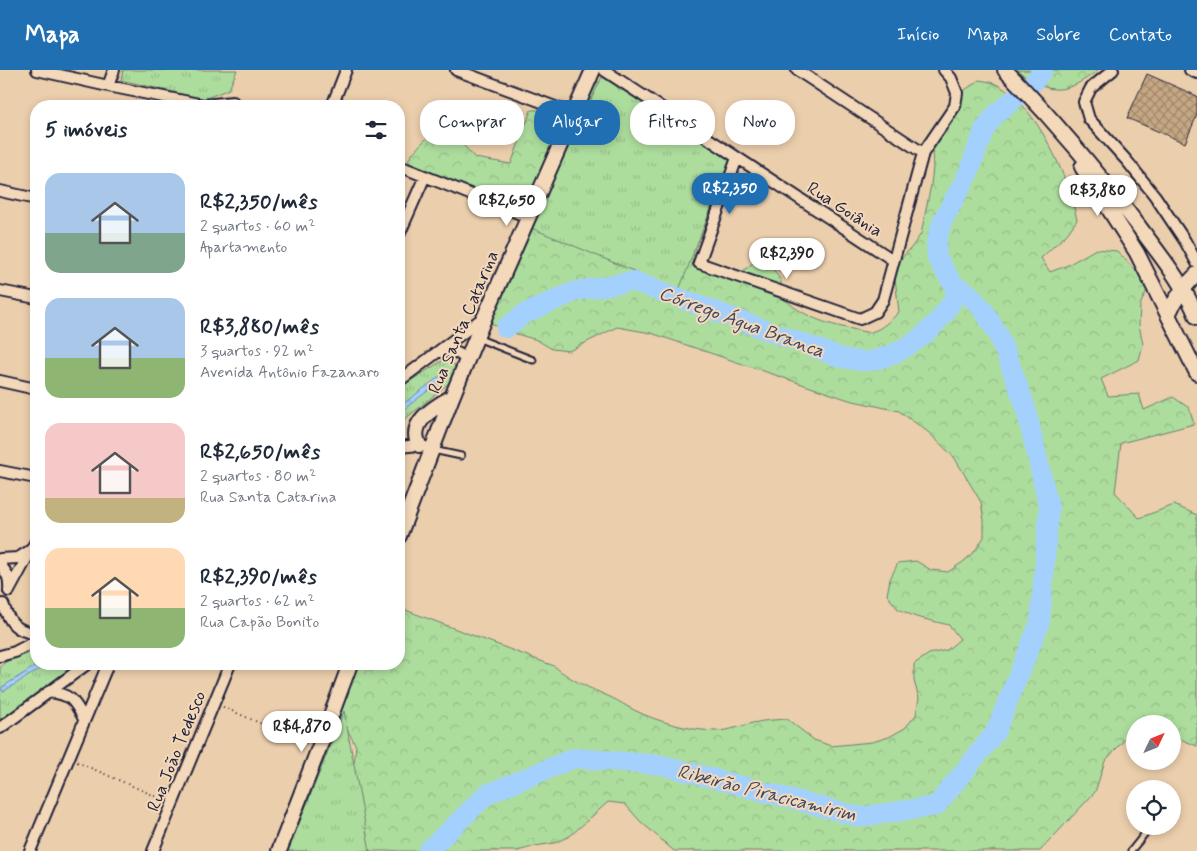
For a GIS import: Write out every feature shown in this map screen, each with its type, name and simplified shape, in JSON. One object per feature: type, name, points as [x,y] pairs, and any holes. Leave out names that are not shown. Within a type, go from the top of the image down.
[{"type":"street","points":[[38,70],[179,100]]},
{"type":"street","points":[[108,86],[114,70]]},
{"type":"street","points":[[334,100],[346,70]]},
{"type":"street","points":[[456,70],[536,100]]},
{"type":"street","name":"Rua Santa Catarina","points":[[580,100],[593,70]]},
{"type":"street","name":"Rua Goiânia","points":[[604,70],[893,260]]},
{"type":"street","points":[[796,70],[924,153]]},
{"type":"street","points":[[737,158],[699,263],[860,319],[875,312],[883,300],[924,153],[955,106],[957,93],[951,78],[944,70]]},
{"type":"street","points":[[1006,70],[1043,109],[1095,170],[1168,265],[1196,309]]},
{"type":"street","points":[[1113,70],[1091,88],[1084,102],[1089,119],[1127,160],[1156,196],[1197,263]]},
{"type":"street","points":[[1190,70],[1197,73]]},
{"type":"street","points":[[1043,109],[1094,184],[1137,253],[1197,371]]},
{"type":"street","name":"Rua Santa Catarina","points":[[405,516],[426,447],[452,397],[485,316],[560,145]]},
{"type":"street","points":[[405,168],[528,217]]},
{"type":"street","points":[[405,221],[425,176]]},
{"type":"street","points":[[0,191],[30,198]]},
{"type":"street","points":[[1168,315],[1174,300],[1197,274]]},
{"type":"street","points":[[0,290],[30,297]]},
{"type":"street","points":[[405,377],[485,316]]},
{"type":"street","points":[[439,352],[454,351],[467,360]]},
{"type":"street","points":[[0,381],[30,388]]},
{"type":"street","points":[[426,447],[416,438],[416,431],[430,410],[452,397]]},
{"type":"street","points":[[405,447],[426,447]]},
{"type":"street","points":[[0,471],[30,477]]},
{"type":"street","points":[[0,559],[18,558],[30,548]]},
{"type":"street","points":[[0,616],[2,606],[30,553]]},
{"type":"street","points":[[0,565],[7,574],[10,582],[10,591]]},
{"type":"street","points":[[2,606],[8,620],[13,625],[30,632]]},
{"type":"street","points":[[0,656],[15,652],[30,644]]},
{"type":"street","points":[[0,728],[79,670]]},
{"type":"street","points":[[30,851],[105,670]]},
{"type":"street","name":"Rua João Tedesco","points":[[153,851],[228,670]]},
{"type":"street","points":[[279,851],[320,748],[348,670]]},
{"type":"street","points":[[48,692],[61,693],[76,702],[84,720]]},
{"type":"lane","points":[[476,338],[533,360]]},
{"type":"lane","points":[[426,447],[461,456]]},
{"type":"lane","points":[[1131,851],[1143,835]]},
{"type":"path","points":[[214,703],[320,748]]},
{"type":"path","points":[[68,758],[172,803]]},
{"type":"green space","points":[[123,70],[237,70],[229,89],[204,99],[121,80]]},
{"type":"green space","points":[[1017,70],[1098,70],[1076,84],[1057,89],[1038,84]]},
{"type":"green space","points":[[602,77],[637,100],[630,100],[630,145],[707,145],[730,160],[679,290],[529,227],[569,145],[620,145],[620,100],[591,100]]},
{"type":"green space","points":[[979,80],[991,82],[1013,95],[1038,126],[1059,164],[1077,220],[1067,234],[1041,258],[1050,272],[1066,266],[1096,249],[1117,251],[1140,275],[1147,290],[1140,305],[1139,325],[1143,344],[1139,360],[1101,379],[1108,396],[1139,394],[1144,410],[1173,397],[1189,408],[1194,424],[1121,443],[1115,492],[1139,518],[1174,505],[1197,515],[1197,746],[1181,739],[1181,715],[1126,715],[1126,738],[1105,761],[1095,792],[1040,851],[674,851],[640,821],[625,804],[608,802],[570,836],[554,843],[518,851],[274,851],[310,779],[329,776],[345,778],[354,763],[356,746],[348,731],[332,723],[324,708],[346,670],[405,670],[405,610],[554,666],[574,680],[634,710],[674,725],[720,731],[761,721],[787,719],[814,740],[831,746],[872,742],[889,737],[905,728],[916,715],[919,698],[914,681],[914,664],[929,654],[947,650],[960,639],[949,625],[916,617],[898,609],[887,595],[890,579],[898,563],[916,561],[931,570],[948,572],[975,551],[984,537],[981,502],[954,457],[928,432],[899,411],[849,400],[651,333],[617,327],[569,351],[552,349],[537,340],[503,330],[489,322],[522,224],[521,207],[450,191],[417,174],[408,160],[420,145],[463,145],[475,158],[511,164],[518,145],[524,145],[524,129],[531,110],[534,110],[534,145],[620,145],[620,100],[575,100],[583,83],[599,82],[634,100],[630,100],[630,145],[707,145],[727,162],[730,180],[729,197],[704,220],[687,244],[696,258],[726,275],[742,272],[755,261],[772,267],[781,281],[782,297],[790,304],[814,318],[832,325],[871,332],[890,321],[899,312],[895,278],[899,261],[921,234],[931,185],[932,150],[942,117],[952,103]]},
{"type":"green space","points":[[445,359],[455,366],[454,379],[405,419],[405,384]]},
{"type":"green space","points":[[30,648],[30,670],[77,670],[0,725],[0,668],[4,663]]},
{"type":"green space","points":[[344,711],[370,851],[288,851]]},
{"type":"water","points":[[440,376],[443,377],[442,380],[405,408],[405,402]]},
{"type":"water","points":[[30,670],[38,670],[4,691],[2,691],[2,687]]},
{"type":"building","points":[[1147,74],[1197,96],[1197,115],[1185,143],[1127,118]]},
{"type":"waterway","name":"Ribeirão Piracicamirim","points":[[428,851],[487,794],[574,758],[662,765],[860,817],[936,806],[995,733],[1040,622],[1049,507],[1025,405],[998,335],[984,311],[968,293],[954,285],[937,258],[936,243],[942,222],[968,174],[984,130],[996,114],[1031,85],[1043,70]]},
{"type":"waterway","name":"Córrego Água Branca","points":[[506,328],[524,314],[576,291],[633,281],[842,358],[869,361],[898,352],[923,335],[944,314],[959,288]]}]
